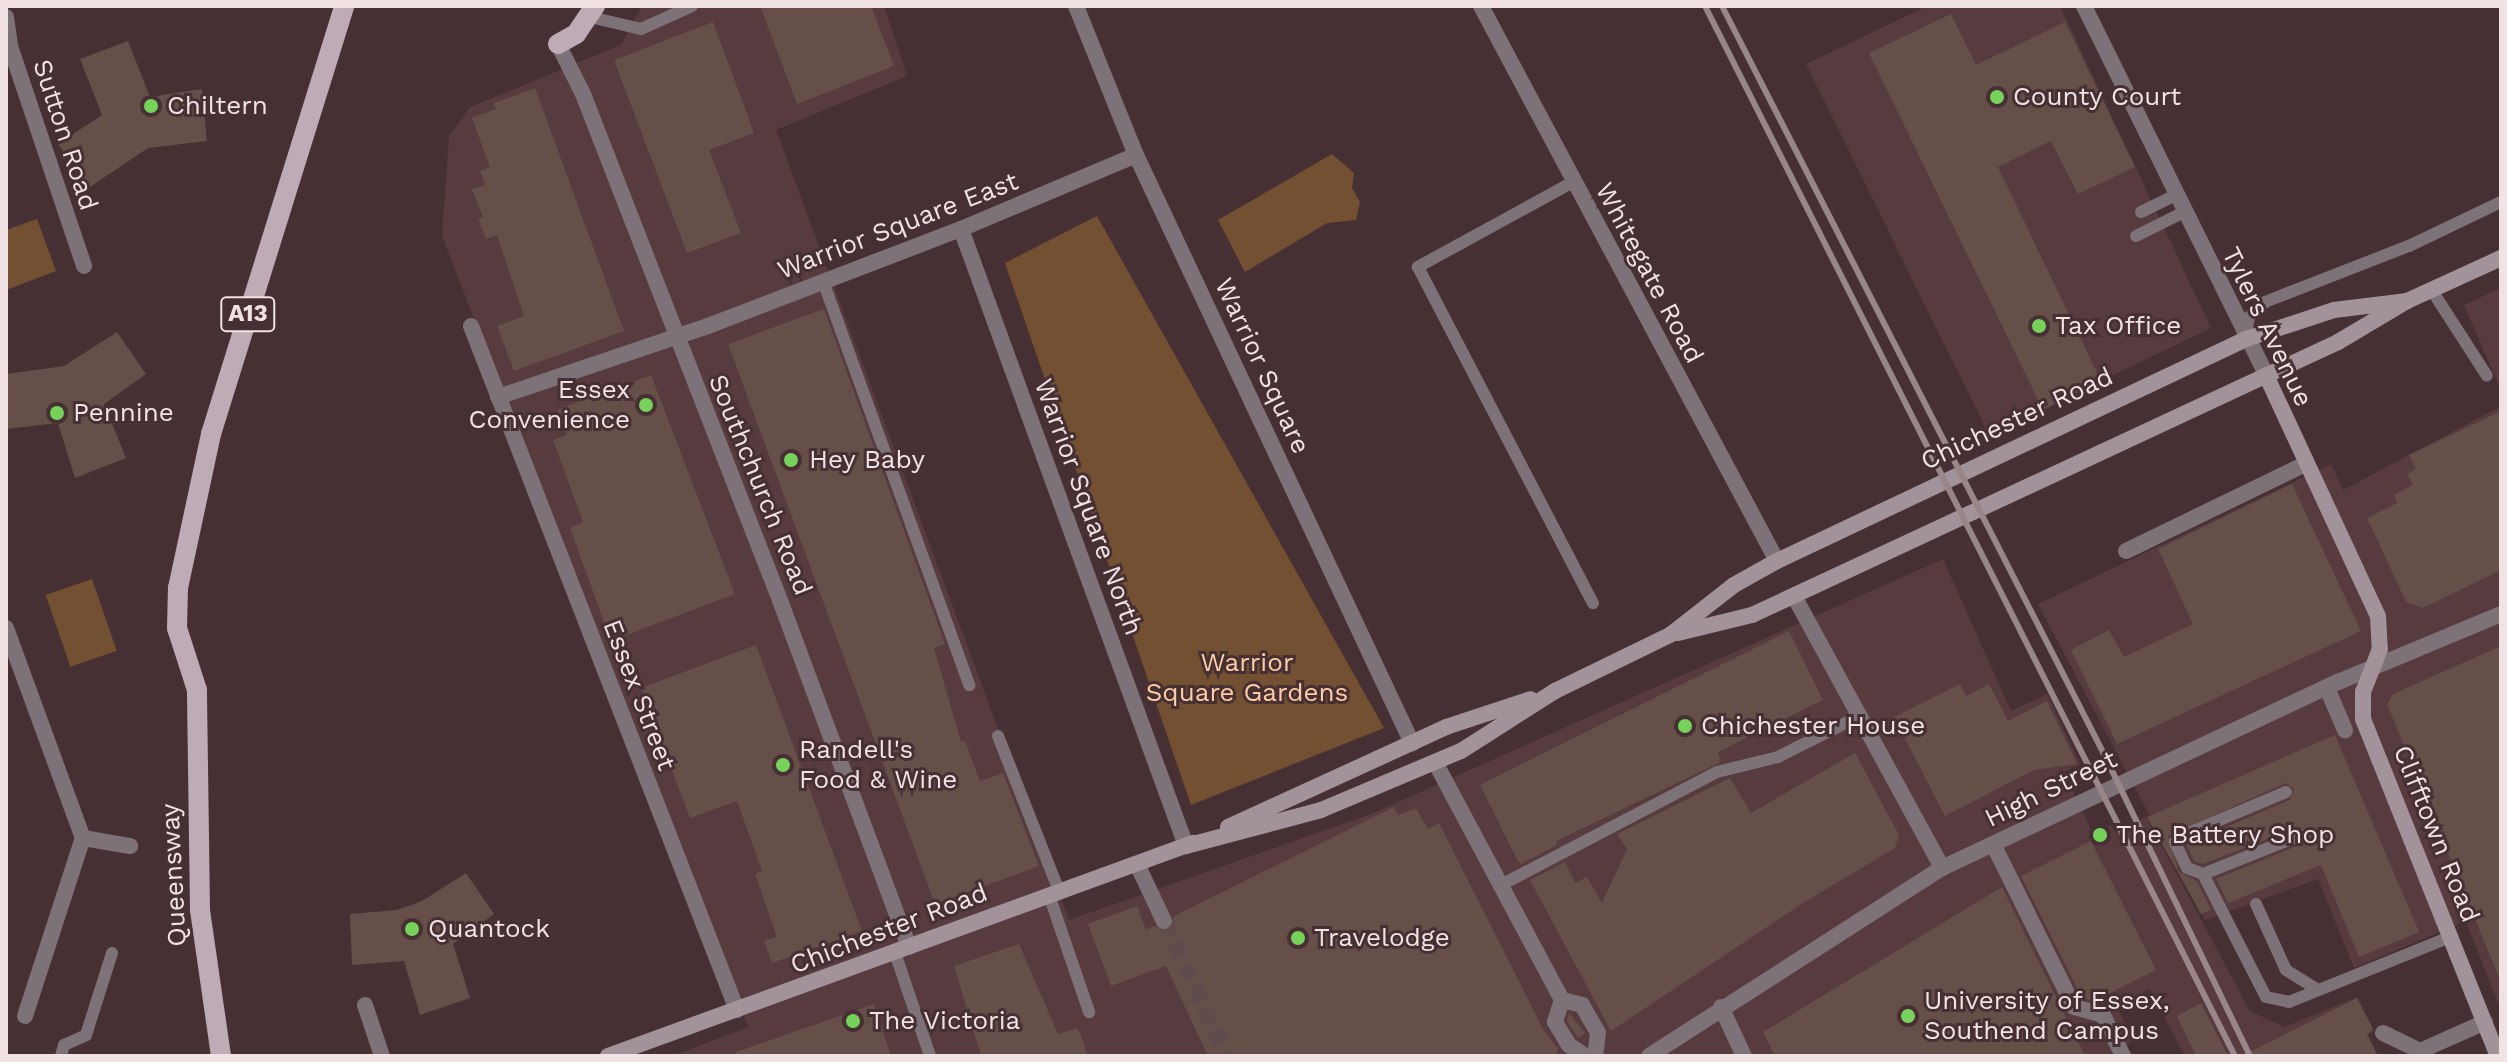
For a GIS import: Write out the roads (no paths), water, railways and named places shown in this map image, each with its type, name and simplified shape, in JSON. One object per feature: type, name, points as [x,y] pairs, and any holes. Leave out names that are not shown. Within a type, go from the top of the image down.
[{"type":"main road","name":"Queensway","points":[[221,1056],[200,910],[197,690],[177,628],[178,588],[193,501],[348,10]]},
{"type":"main road","points":[[558,44],[593,12]]},
{"type":"street","name":"Warrior Square","points":[[1076,6],[1136,155],[1412,743]]},
{"type":"street","name":"Whitegate Road","points":[[1481,6],[1777,561]]},
{"type":"street","name":"Tylers Avenue","points":[[2084,6],[2266,375],[2378,616],[2380,649],[2369,673]]},
{"type":"street","name":"Sutton Road","points":[[6,17],[21,99],[71,244],[84,266]]},
{"type":"street","name":"Southchurch Road","points":[[558,44],[583,94],[675,336],[902,950]]},
{"type":"street","name":"Warrior Square East","points":[[675,336],[961,229],[1136,155]]},
{"type":"street","name":"Warrior Square North","points":[[961,229],[1186,846]]},
{"type":"street","name":"Chichester Road","points":[[1670,635],[1752,615],[1794,596],[2338,342],[2407,301],[2501,258]]},
{"type":"street","name":"Chichester Road","points":[[1186,846],[1321,810],[1435,762],[1555,691],[1670,635],[1734,585],[1777,561],[2246,339],[2334,310],[2407,301]]},
{"type":"street","name":"Essex Street","points":[[471,326],[737,1010]]},
{"type":"street","points":[[498,397],[675,336]]},
{"type":"street","points":[[2126,551],[2305,464]]},
{"type":"street","points":[[1794,596],[1942,868]]},
{"type":"street","name":"High Street","points":[[1649,1056],[1942,868],[2327,688],[2369,673],[2501,614]]},
{"type":"street","points":[[6,628],[83,838],[25,1016]]},
{"type":"street","name":"Clifftown Road","points":[[2369,673],[2363,719],[2498,1056]]},
{"type":"street","points":[[2327,688],[2345,730]]},
{"type":"street","name":"Chichester Road","points":[[608,1056],[1186,846],[1412,743],[1555,691]]},
{"type":"street","points":[[1435,762],[1562,1000],[1555,1022],[1569,1045],[1585,1056]]},
{"type":"street","points":[[83,838],[130,846]]},
{"type":"street","points":[[1993,844],[2074,1007],[2103,1015],[2123,1056]]},
{"type":"street","points":[[1137,864],[1164,921]]},
{"type":"street","points":[[1562,1000],[1582,1005],[1598,1033],[1595,1056]]},
{"type":"street","points":[[365,1005],[382,1056]]},
{"type":"street","points":[[1721,1007],[1744,1056]]},
{"type":"street","points":[[2383,1033],[2420,1051],[2485,1022]]},
{"type":"lane","points":[[593,12],[641,29],[692,6]]},
{"type":"lane","points":[[1573,182],[1418,267],[1593,603]]},
{"type":"lane","points":[[2141,212],[2176,195]]},
{"type":"lane","points":[[2246,339],[2249,317],[2265,302],[2409,246],[2501,202]]},
{"type":"lane","points":[[2136,236],[2184,212]]},
{"type":"lane","points":[[823,281],[969,685]]},
{"type":"lane","points":[[2431,289],[2487,376]]},
{"type":"lane","points":[[1499,886],[1717,772],[1778,757],[1861,715]]},
{"type":"lane","points":[[998,736],[1054,893],[1089,1012]]},
{"type":"lane","points":[[2286,792],[2179,837],[2175,842],[2187,868],[2203,874],[2301,835]]},
{"type":"lane","points":[[2203,874],[2266,997],[2289,1002],[2452,936]]},
{"type":"lane","points":[[2256,904],[2286,970],[2318,990]]},
{"type":"lane","points":[[902,950],[930,1056]]},
{"type":"lane","points":[[61,1056],[64,1045],[86,1035],[112,953]]},
{"type":"tunnel","points":[[1164,921],[1227,1056]]},
{"type":"railway","points":[[1705,6],[2235,1056]]},
{"type":"railway","points":[[1722,6],[2103,752],[2250,1056]]},
{"type":"place","name":"County Court","points":[[1997,97]]},
{"type":"place","name":"Chiltern","points":[[151,106]]},
{"type":"place","name":"Tax Office","points":[[2039,326]]},
{"type":"place","name":"Essex Convenience","points":[[646,405]]},
{"type":"place","name":"Pennine","points":[[57,413]]},
{"type":"place","name":"Hey Baby","points":[[791,460]]},
{"type":"place","name":"Chichester House","points":[[1685,726]]},
{"type":"place","name":"Randell's Food & Wine","points":[[783,765]]},
{"type":"place","name":"The Battery Shop","points":[[2100,835]]},
{"type":"place","name":"Quantock","points":[[412,929]]},
{"type":"place","name":"Travelodge","points":[[1298,938]]},
{"type":"place","name":"University of Essex, Southend Campus","points":[[1908,1016]]},
{"type":"place","name":"The Victoria","points":[[853,1021]]},
{"type":"park label","name":"Warrior Square Gardens","points":[[1247,678]]}]
